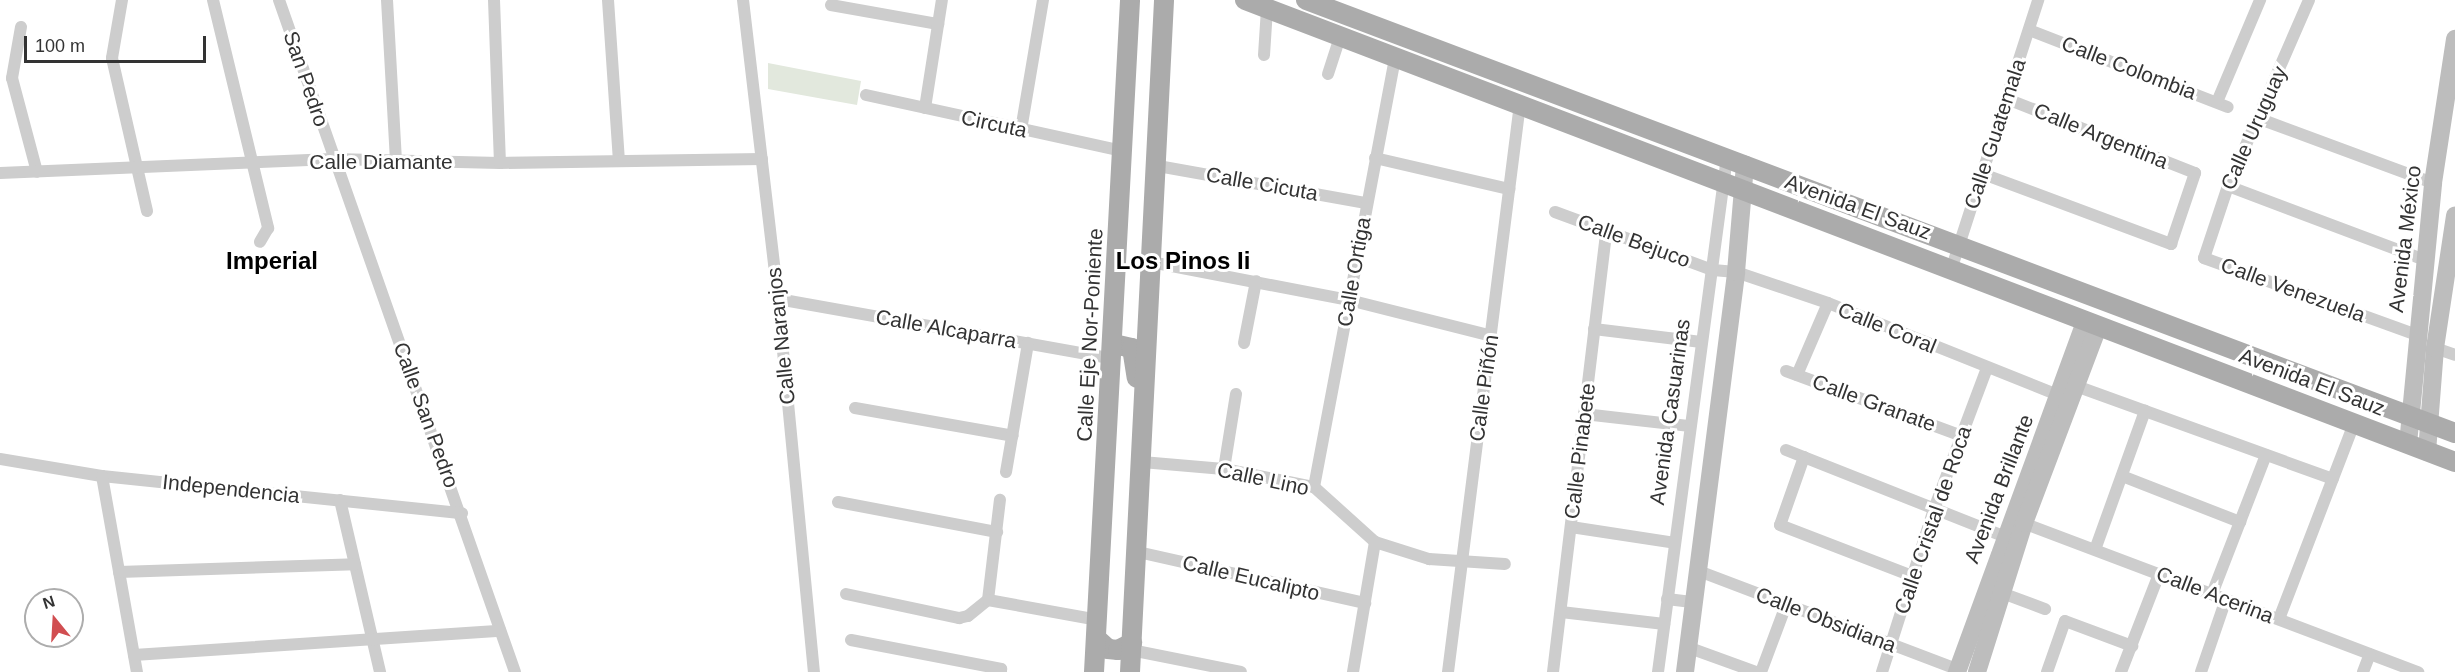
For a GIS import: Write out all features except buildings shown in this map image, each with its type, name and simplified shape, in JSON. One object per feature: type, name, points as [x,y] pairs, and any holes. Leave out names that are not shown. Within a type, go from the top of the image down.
[{"type":"main road","name":"Calle Eje Nor-Poniente","points":[[1094,672],[1114,351],[1130,0]]},
{"type":"main road","points":[[1130,672],[1158,166],[1164,0]]},
{"type":"main road","name":"Avenida El Sauz","points":[[1245,0],[1744,191],[1952,267],[2092,324],[2455,462]]},
{"type":"main road","name":"Avenida El Sauz","points":[[1306,0],[2455,433]]},
{"type":"main road","points":[[1337,35],[1340,12]]},
{"type":"main road","points":[[1513,102],[1515,77]]},
{"type":"main road","points":[[1118,263],[1124,320],[1149,324]]},
{"type":"main road","points":[[1114,351],[1134,351],[1144,419]]},
{"type":"main road","points":[[1098,630],[1108,649],[1118,650],[1131,646]]},
{"type":"street","points":[[122,0],[112,58],[147,211]]},
{"type":"street","points":[[213,0],[268,228],[260,242]]},
{"type":"street","name":"San Pedro","points":[[279,0],[333,159]]},
{"type":"street","points":[[387,0],[396,162]]},
{"type":"street","points":[[494,0],[500,163]]},
{"type":"street","points":[[609,0],[619,160]]},
{"type":"street","name":"Calle Naranjos","points":[[743,0],[778,298],[814,672]]},
{"type":"street","points":[[925,108],[942,0]]},
{"type":"street","points":[[1021,130],[1043,0]]},
{"type":"street","name":"Calle Guatemala","points":[[1952,267],[2038,0]]},
{"type":"street","name":"Calle Uruguay","points":[[2223,105],[2260,0]]},
{"type":"street","name":"Calle Uruguay","points":[[2204,258],[2228,186],[2260,119],[2309,0]]},
{"type":"street","points":[[831,5],[938,24]]},
{"type":"street","points":[[1264,55],[1267,9]]},
{"type":"street","points":[[21,27],[12,78],[37,172]]},
{"type":"street","name":"Calle Colombia","points":[[2029,30],[2223,105]]},
{"type":"street","points":[[1328,74],[1337,35]]},
{"type":"street","name":"Avenida México","points":[[2408,444],[2433,183],[2455,39]]},
{"type":"street","name":"Calle Ortiga","points":[[1314,487],[1365,203],[1395,58]]},
{"type":"street","name":"Circuta","points":[[866,95],[1123,151]]},
{"type":"street","name":"Calle Argentina","points":[[2007,99],[2195,173]]},
{"type":"street","name":"Calle Piñón","points":[[1448,672],[1509,189],[1513,102]]},
{"type":"street","points":[[2260,119],[2433,183]]},
{"type":"street","points":[[1375,158],[1509,189]]},
{"type":"street","name":"Calle Diamante","points":[[0,173],[138,169],[333,159],[500,163],[762,159]]},
{"type":"street","name":"Calle San Pedro","points":[[333,159],[462,513],[515,672]]},
{"type":"street","points":[[1685,672],[1696,570],[1736,272],[1744,191],[1736,161]]},
{"type":"street","name":"Avenida Casuarinas","points":[[1658,672],[1701,342],[1726,184],[1736,161]]},
{"type":"street","name":"Calle Cicuta","points":[[1158,166],[1365,203]]},
{"type":"street","name":"Calle Uruguay","points":[[1983,174],[2171,244],[2195,173]]},
{"type":"street","points":[[2228,186],[2425,260]]},
{"type":"street","name":"Calle Bejuco","points":[[1555,212],[1713,270]]},
{"type":"street","points":[[2427,452],[2435,348],[2451,272],[2455,216]]},
{"type":"street","name":"Calle Pinabete","points":[[1553,672],[1606,231]]},
{"type":"street","name":"Calle Venezuela","points":[[2204,258],[2417,335]]},
{"type":"street","points":[[1151,262],[1349,300],[1492,336]]},
{"type":"street","name":"Calle Coral","points":[[1713,270],[1736,272],[1828,303],[1987,369],[2068,394],[2145,411],[2333,479]]},
{"type":"street","points":[[1244,343],[1256,281]]},
{"type":"street","name":"Calle Alcaparra","points":[[778,298],[1028,344],[1114,351]]},
{"type":"street","name":"Calle Granate","points":[[1828,303],[1791,373],[1962,436]]},
{"type":"street","name":"Avenida Brillante","points":[[1956,670],[2068,394],[2092,324]]},
{"type":"street","points":[[1594,329],[1701,342]]},
{"type":"street","points":[[1006,472],[1028,344]]},
{"type":"street","points":[[2435,348],[2455,355]]},
{"type":"street","name":"Calle Cristal de Roca","points":[[1882,672],[1934,509],[1987,369]]},
{"type":"street","points":[[1224,469],[1236,394]]},
{"type":"street","points":[[855,408],[1013,436]]},
{"type":"street","points":[[2096,548],[2145,411]]},
{"type":"street","points":[[1584,414],[1690,426]]},
{"type":"street","points":[[2279,619],[2354,424]]},
{"type":"street","points":[[1786,450],[2011,539]]},
{"type":"street","points":[[2212,594],[2266,455]]},
{"type":"street","points":[[1804,458],[1780,525],[1912,576]]},
{"type":"street","name":"Independencia","points":[[0,459],[102,476],[462,513]]},
{"type":"street","name":"Calle Lino","points":[[1142,462],[1224,469],[1314,487],[1375,542],[1429,559],[1505,564]]},
{"type":"street","points":[[102,476],[137,672]]},
{"type":"street","points":[[2122,476],[2240,522]]},
{"type":"street","points":[[340,500],[380,672]]},
{"type":"street","points":[[846,594],[960,618],[968,616],[988,600],[1000,500]]},
{"type":"street","points":[[838,502],[997,532]]},
{"type":"street","name":"Calle Acerina","points":[[2017,521],[2096,548],[2418,672]]},
{"type":"street","points":[[1571,526],[1675,543]]},
{"type":"street","name":"Avenida Brillante","points":[[1977,672],[2002,593],[2011,539]]},
{"type":"street","points":[[1353,672],[1375,542]]},
{"type":"street","name":"Calle Eucalipto","points":[[1138,552],[1365,603]]},
{"type":"street","points":[[119,572],[355,564]]},
{"type":"street","name":"Calle Obsidiana","points":[[1696,570],[1956,670]]},
{"type":"street","points":[[2121,672],[2159,574]]},
{"type":"street","points":[[2002,593],[2045,609]]},
{"type":"street","points":[[1668,598],[1692,602]]},
{"type":"street","points":[[2201,672],[2226,599]]},
{"type":"street","points":[[988,600],[1098,630]]},
{"type":"street","points":[[1761,672],[1786,605]]},
{"type":"street","points":[[1561,612],[1664,624]]},
{"type":"street","points":[[2047,672],[2065,621],[2132,646]]},
{"type":"street","points":[[134,655],[500,631]]},
{"type":"street","points":[[851,640],[1001,670]]},
{"type":"street","points":[[1131,646],[1241,672]]},
{"type":"street","points":[[1687,646],[1756,672]]},
{"type":"street","points":[[2363,672],[2370,654]]},
{"type":"shaded area","points":[[768,63],[861,81],[857,105],[768,89]]},
{"type":"district","name":"Imperial","points":[[272,261]]},
{"type":"district","name":"Los Pinos Ii","points":[[1183,261]]}]
